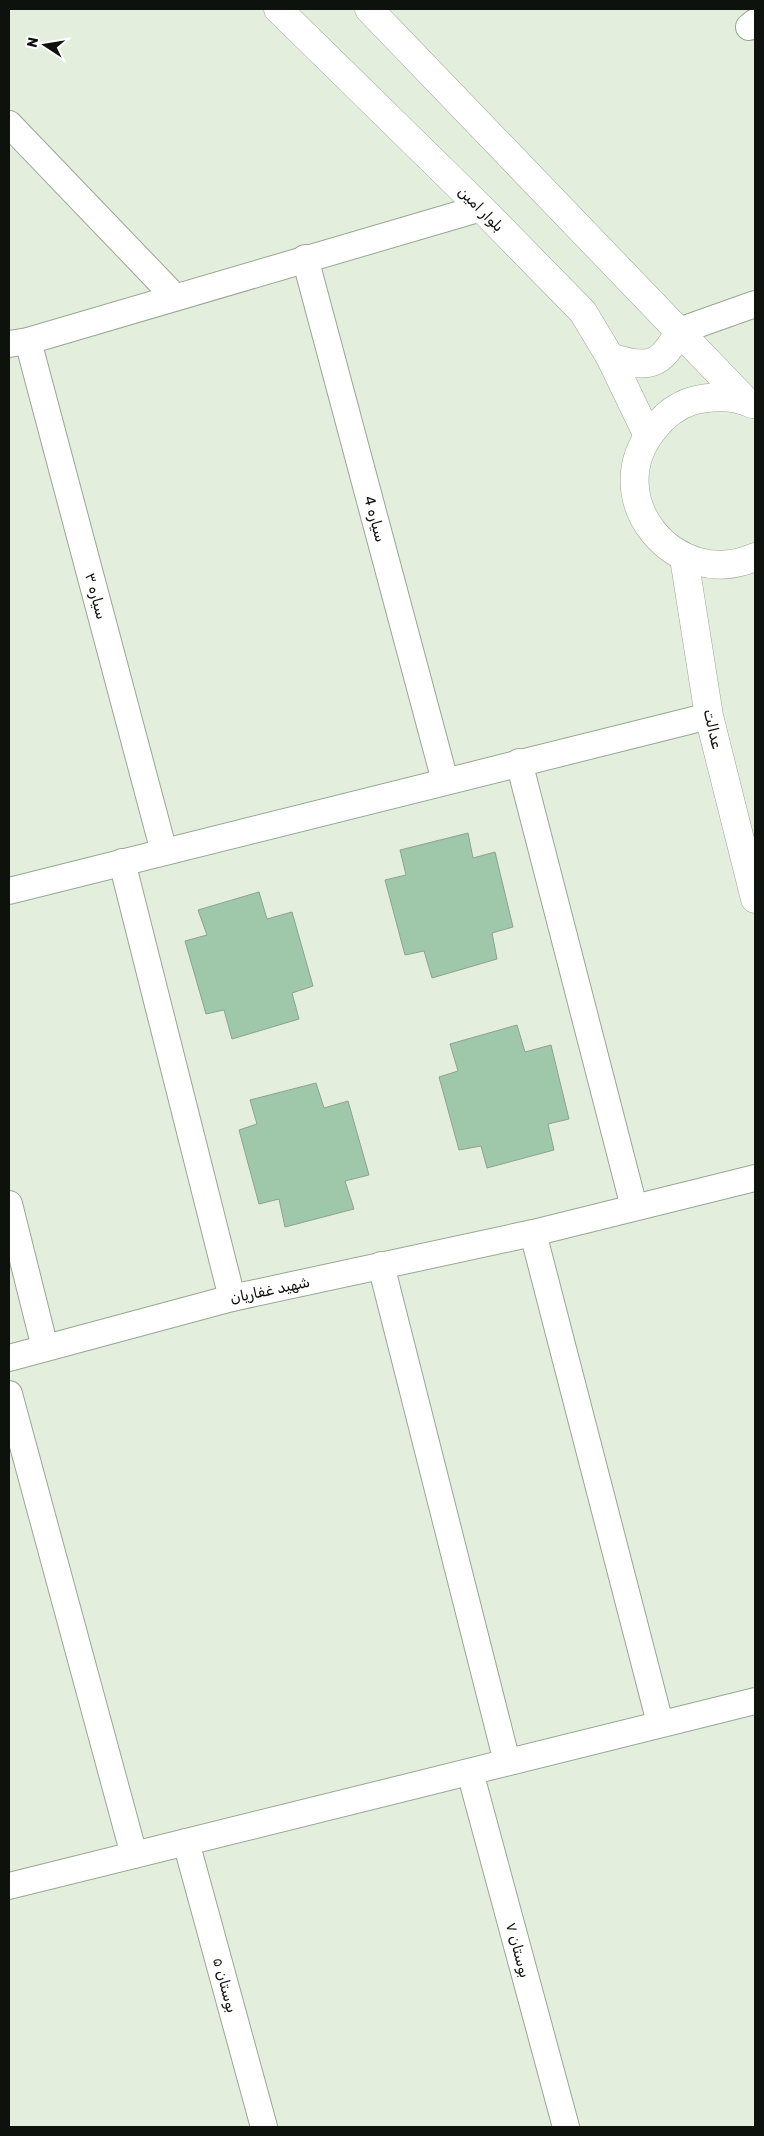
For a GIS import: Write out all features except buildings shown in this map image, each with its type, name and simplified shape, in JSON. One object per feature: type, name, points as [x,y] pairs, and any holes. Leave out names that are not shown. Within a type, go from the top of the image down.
[{"type":"street","name":"بلوار امین","points":[[278,9],[481,208],[583,312],[610,357],[648,436]]},
{"type":"street","points":[[369,9],[679,331],[751,403]]},
{"type":"street","points":[[9,124],[175,297]]},
{"type":"street","points":[[18,342],[481,208]]},
{"type":"street","name":"سیاره 4","points":[[305,258],[445,781]]},
{"type":"street","points":[[610,357],[634,365],[653,364],[669,351],[679,331],[755,304]]},
{"type":"street","name":"سیاره ۳","points":[[18,342],[164,852]]},
{"type":"street","points":[[751,403],[725,397],[704,398],[687,403],[672,411],[648,436],[635,474],[638,502],[642,515],[652,532],[666,547],[684,558],[703,564],[723,565],[743,562],[755,556]]},
{"type":"street","name":"عدالت","points":[[684,558],[709,716],[755,899]]},
{"type":"street","points":[[9,890],[709,716]]},
{"type":"street","points":[[519,762],[634,1207]]},
{"type":"street","points":[[122,862],[232,1298]]},
{"type":"street","name":"شهید غفاریان","points":[[9,1358],[232,1298],[534,1233],[755,1178]]},
{"type":"street","points":[[9,1204],[45,1348]]},
{"type":"street","points":[[534,1233],[660,1723]]},
{"type":"street","points":[[381,1266],[507,1762]]},
{"type":"street","points":[[9,1394],[134,1855]]},
{"type":"street","points":[[9,1886],[660,1723],[755,1701]]},
{"type":"street","name":"بوستان ۷","points":[[470,1772],[566,2127]]},
{"type":"street","name":"بوستان ۵","points":[[186,1842],[264,2127]]}]
